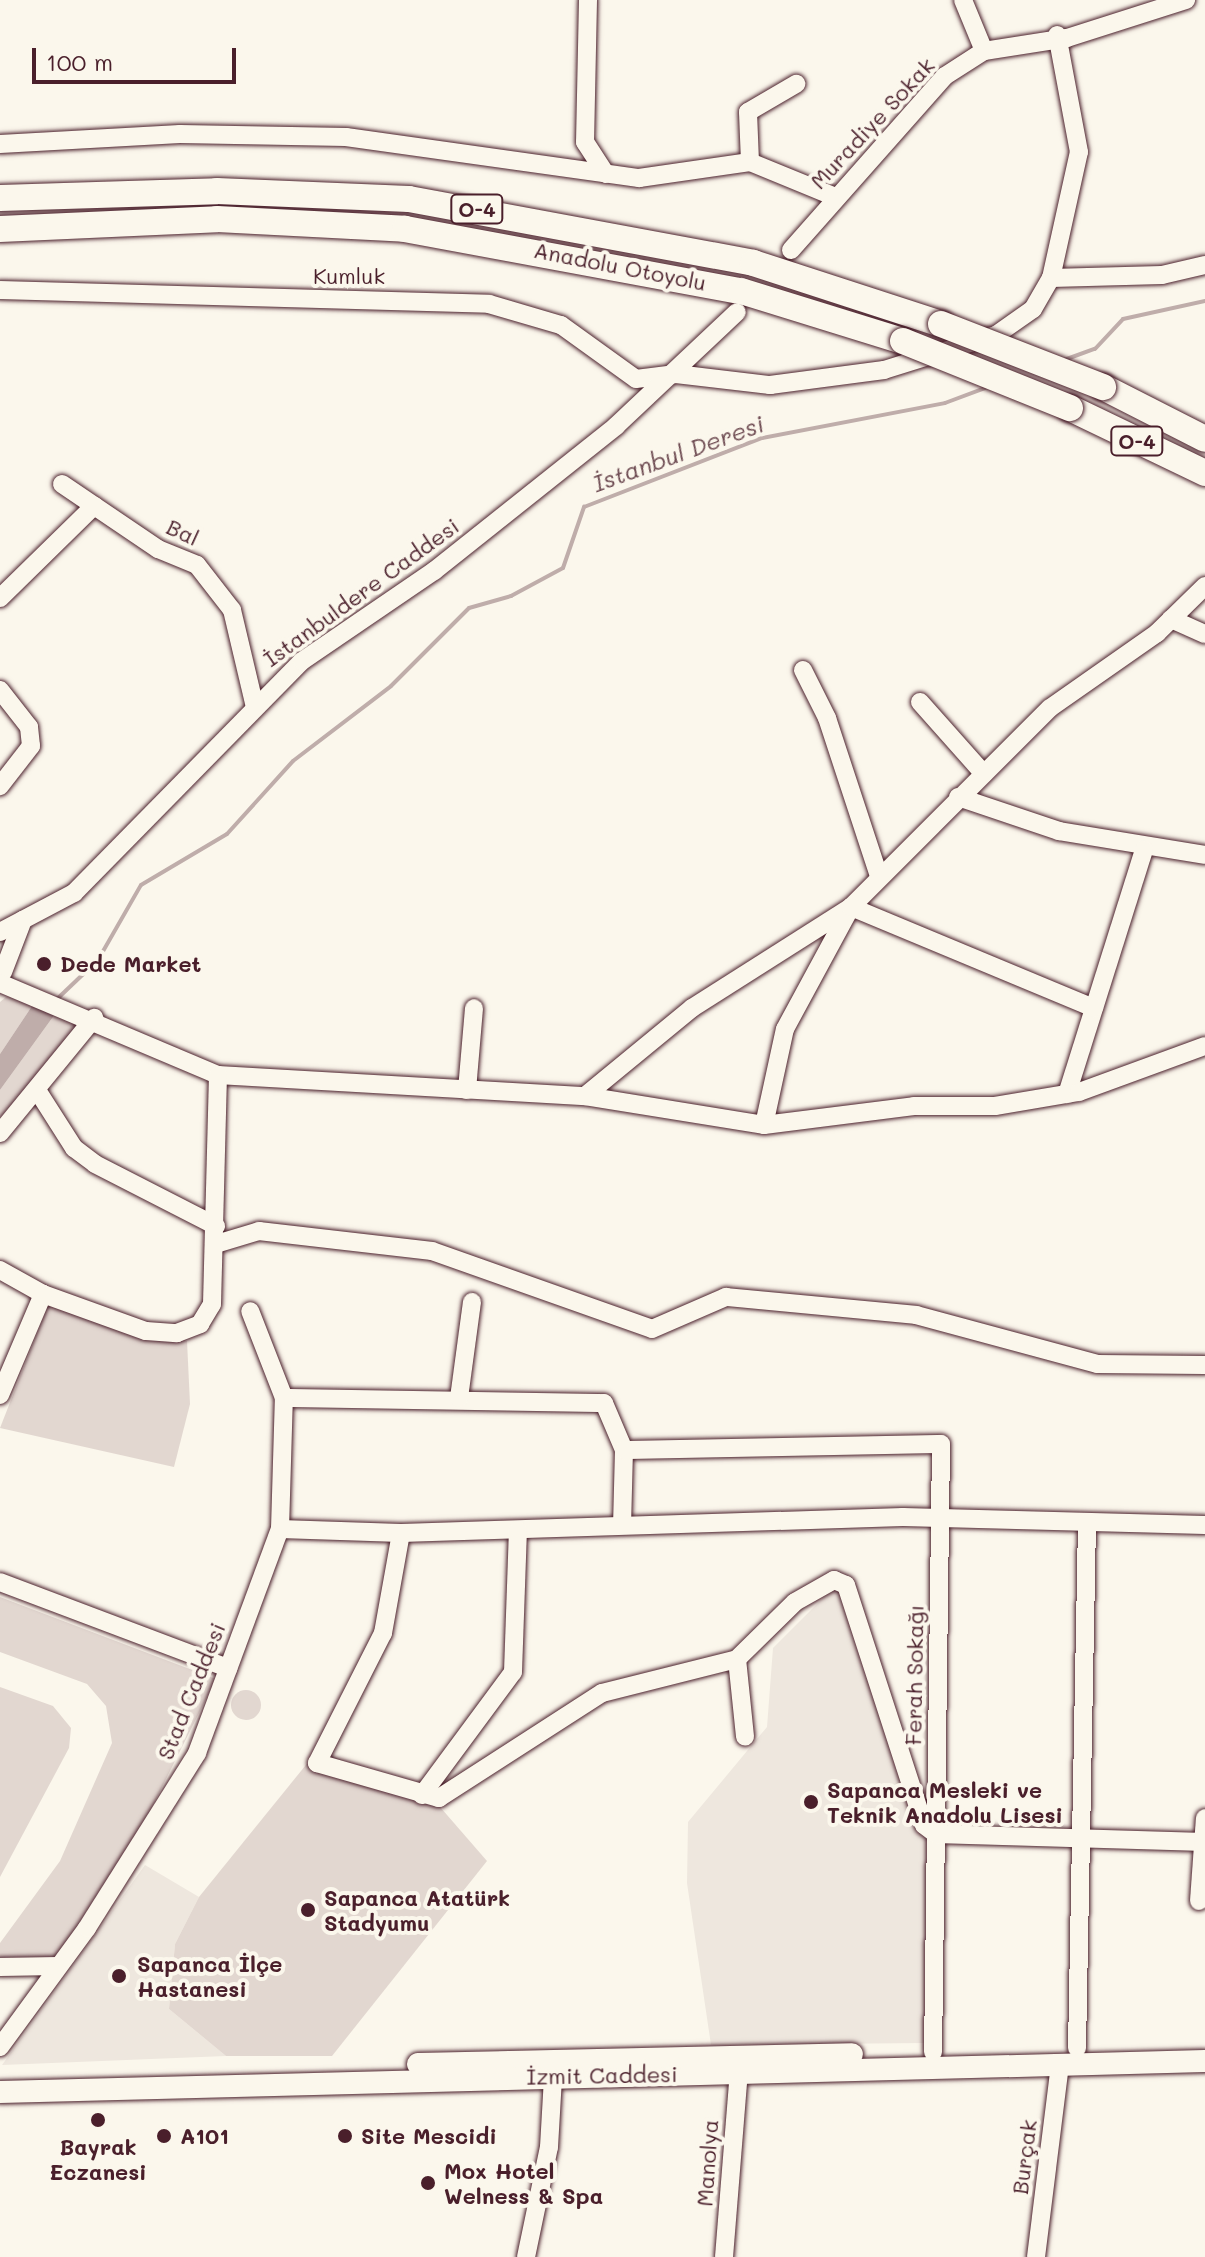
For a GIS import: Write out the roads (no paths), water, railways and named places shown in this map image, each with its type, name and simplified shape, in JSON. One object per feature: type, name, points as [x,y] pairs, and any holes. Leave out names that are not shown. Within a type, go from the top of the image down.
[{"type":"highway","name":"Anadolu Otoyolu","points":[[0,198],[217,191],[409,199],[753,263],[941,324],[1103,387],[1205,439]]},
{"type":"highway","name":"Anadolu Otoyolu","points":[[0,229],[217,219],[405,229],[741,291],[903,341],[1070,408],[1205,473]]},
{"type":"main road","name":"İzmit Caddesi","points":[[0,2092],[739,2072],[1069,2056],[1205,2045]]},
{"type":"main road","name":"İzmit Caddesi","points":[[0,2076],[933,2052],[1205,2061]]},
{"type":"street","points":[[588,0],[585,142],[606,174]]},
{"type":"street","points":[[963,0],[984,51]]},
{"type":"street","name":"Muradiye Sokak","points":[[791,250],[833,196],[945,76],[984,51],[1186,0]]},
{"type":"street","points":[[1057,35],[1079,152],[1051,278],[1162,275],[1205,265]]},
{"type":"street","points":[[750,162],[748,112],[796,84]]},
{"type":"street","points":[[0,144],[180,134],[346,137],[639,178],[750,162],[833,196]]},
{"type":"street","name":"Kumluk","points":[[0,290],[489,304],[561,325],[636,379],[676,374],[770,385],[884,370],[996,335],[1033,309],[1051,278]]},
{"type":"street","name":"İstanbuldere Caddesi","points":[[0,930],[74,893],[254,703],[302,661],[434,571],[676,374],[737,312]]},
{"type":"street","name":"Bal","points":[[62,484],[158,549],[197,565],[232,610],[254,703]]},
{"type":"street","points":[[0,598],[94,506]]},
{"type":"street","points":[[764,1125],[785,1029],[851,907],[1050,708],[1171,619],[1205,586]]},
{"type":"street","points":[[1171,619],[1205,634]]},
{"type":"street","points":[[803,670],[827,718],[879,876]]},
{"type":"street","points":[[0,690],[29,727],[31,746],[0,786]]},
{"type":"street","points":[[920,702],[984,774]]},
{"type":"street","points":[[958,797],[1144,850],[1205,855]]},
{"type":"street","points":[[1067,1094],[1144,850]]},
{"type":"street","points":[[851,907],[1094,1008]]},
{"type":"street","points":[[585,1096],[692,1008],[851,907]]},
{"type":"street","points":[[23,920],[4,978],[218,1075],[585,1096],[764,1125],[1067,1094],[1205,1046]]},
{"type":"street","points":[[467,1090],[474,1008]]},
{"type":"street","points":[[0,1133],[94,1018]]},
{"type":"street","points":[[0,1270],[43,1294],[146,1331],[177,1333],[200,1324],[212,1304],[218,1075]]},
{"type":"street","points":[[37,1090],[74,1148],[95,1164],[216,1235],[259,1231],[432,1251],[652,1329],[726,1297],[916,1315],[1097,1364],[1205,1365]]},
{"type":"street","points":[[0,1395],[43,1294]]},
{"type":"street","points":[[459,1398],[472,1302]]},
{"type":"street","name":"Stad Caddesi","points":[[0,2047],[58,1966],[197,1753],[280,1529],[284,1398],[250,1311]]},
{"type":"street","points":[[284,1398],[459,1398],[604,1403],[624,1450],[622,1525]]},
{"type":"street","name":"Ferah Sokağı","points":[[624,1450],[941,1444],[933,2052]]},
{"type":"street","points":[[280,1529],[401,1533],[941,1518],[1205,1525]]},
{"type":"street","name":"Burçak","points":[[1036,2257],[1069,2056],[1081,1842],[1087,1522]]},
{"type":"street","points":[[422,1795],[513,1672],[518,1530]]},
{"type":"street","points":[[401,1533],[383,1633],[317,1763],[439,1798],[475,1780],[602,1693],[737,1659],[817,1585],[846,1585],[924,1825],[936,1834],[1081,1842],[1204,1842]]},
{"type":"street","points":[[0,1582],[228,1668]]},
{"type":"street","points":[[737,1659],[745,1737]]},
{"type":"street","points":[[1199,1901],[1205,1818]]},
{"type":"street","points":[[0,1967],[58,1966]]},
{"type":"street","name":"Manolya","points":[[724,2257],[739,2072]]},
{"type":"street","points":[[526,2257],[549,2147],[553,2077]]},
{"type":"waterway","name":"İstanbul Deresi","points":[[1064,360],[1095,349],[1123,319],[1205,301]]},
{"type":"waterway","name":"İstanbul Deresi","points":[[56,1000],[98,960],[141,885],[227,834],[293,761],[391,686],[469,608],[511,596],[563,568],[584,507],[762,438],[945,403],[988,387]]},
{"type":"place","name":"Dede Market","points":[[44,964]]},
{"type":"place","name":"Sapanca Mesleki ve Teknik Anadolu Lisesi","points":[[811,1802]]},
{"type":"place","name":"Sapanca Atatürk Stadyumu","points":[[308,1910]]},
{"type":"place","name":"Sapanca İlçe Hastanesi","points":[[119,1976]]},
{"type":"place","name":"Bayrak Eczanesi","points":[[98,2120]]},
{"type":"place","name":"A101","points":[[164,2136]]},
{"type":"place","name":"Site Mescidi","points":[[345,2136]]},
{"type":"place","name":"Mox Hotel Welness & Spa","points":[[428,2183]]}]
